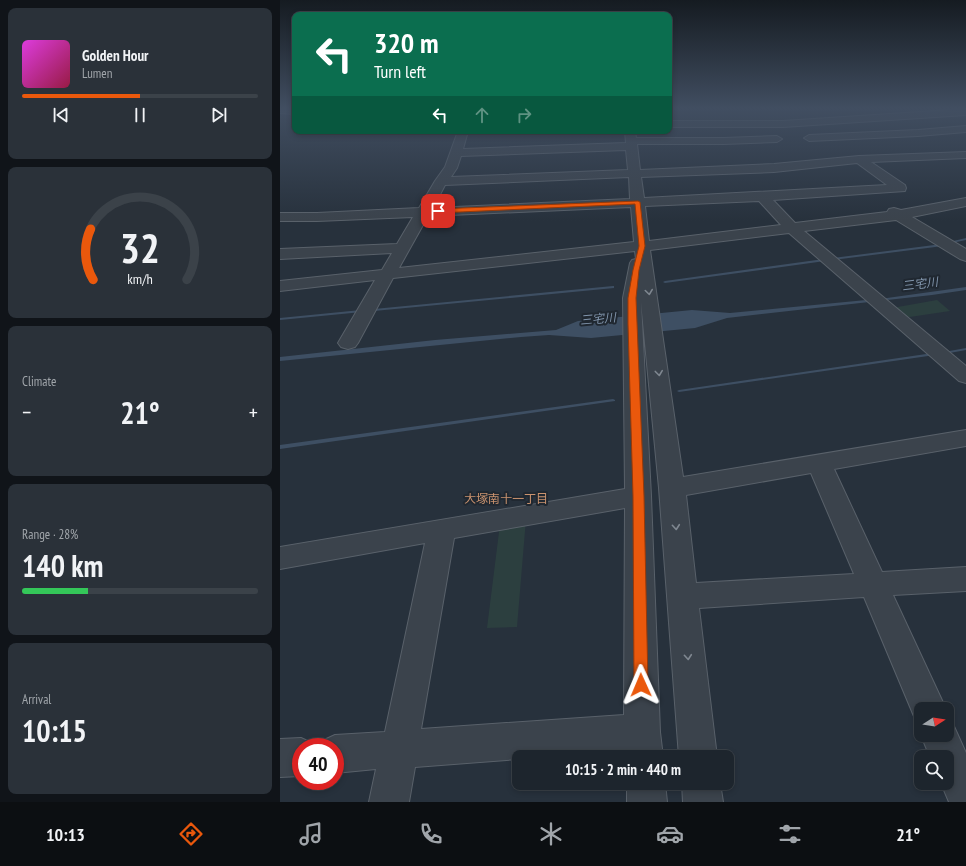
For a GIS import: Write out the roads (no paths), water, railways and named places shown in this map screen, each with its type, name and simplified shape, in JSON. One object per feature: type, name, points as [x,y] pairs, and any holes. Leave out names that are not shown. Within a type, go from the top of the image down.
[{"type":"street","points":[[348,343],[441,181],[452,168],[458,145]]},
{"type":"street","points":[[456,153],[551,145]]},
{"type":"street","points":[[344,753],[399,750],[643,745],[638,496],[639,328],[651,311],[642,246],[632,145]]},
{"type":"street","points":[[705,145],[726,197]]},
{"type":"street","points":[[804,145],[830,172]]},
{"type":"street","points":[[851,145],[860,152],[859,159]]},
{"type":"street","points":[[940,145],[963,157]]},
{"type":"street","points":[[441,181],[635,173],[711,160],[774,168],[859,159],[963,157]]},
{"type":"street","points":[[280,217],[317,217],[763,196],[786,186],[844,186],[866,190],[900,188],[859,159]]},
{"type":"street","points":[[774,168],[786,186]]},
{"type":"street","points":[[866,190],[899,215],[966,256]]},
{"type":"street","points":[[763,196],[792,228],[966,377]]},
{"type":"street","points":[[280,286],[642,246],[899,215],[966,202]]},
{"type":"street","points":[[642,246],[636,270],[632,298],[672,488],[697,750]]},
{"type":"street","points":[[280,254],[403,248]]},
{"type":"street","points":[[672,488],[966,438]]},
{"type":"street","points":[[820,464],[925,702]]},
{"type":"street","points":[[280,558],[638,496]]},
{"type":"street","points":[[389,802],[442,530]]},
{"type":"street","points":[[682,596],[966,579]]},
{"type":"street","points":[[942,742],[966,796]]},
{"type":"street","points":[[280,758],[292,757]]},
{"type":"street","points":[[646,790],[647,802]]},
{"type":"street","points":[[702,790],[703,802]]},
{"type":"water","points":[[966,287],[966,290],[932,295],[727,318],[695,328],[591,338],[549,335],[521,337],[280,361],[280,357],[435,340],[556,330],[578,321],[692,310],[730,313],[887,298]]},
{"type":"waterway","points":[[947,243],[966,239]]},
{"type":"waterway","points":[[833,259],[942,245]]},
{"type":"waterway","points":[[665,282],[824,260]]},
{"type":"waterway","points":[[374,310],[613,287]]},
{"type":"waterway","points":[[280,319],[361,311]]},
{"type":"waterway","points":[[944,353],[966,349]]},
{"type":"waterway","points":[[679,391],[933,354]]},
{"type":"waterway","points":[[280,447],[613,400]]},
{"type":"district","name":"大塚南十一丁目","points":[[506,499]]},
{"type":"water label","name":"三宅川","points":[[920,284]]},
{"type":"water label","name":"三宅川","points":[[598,319]]}]
